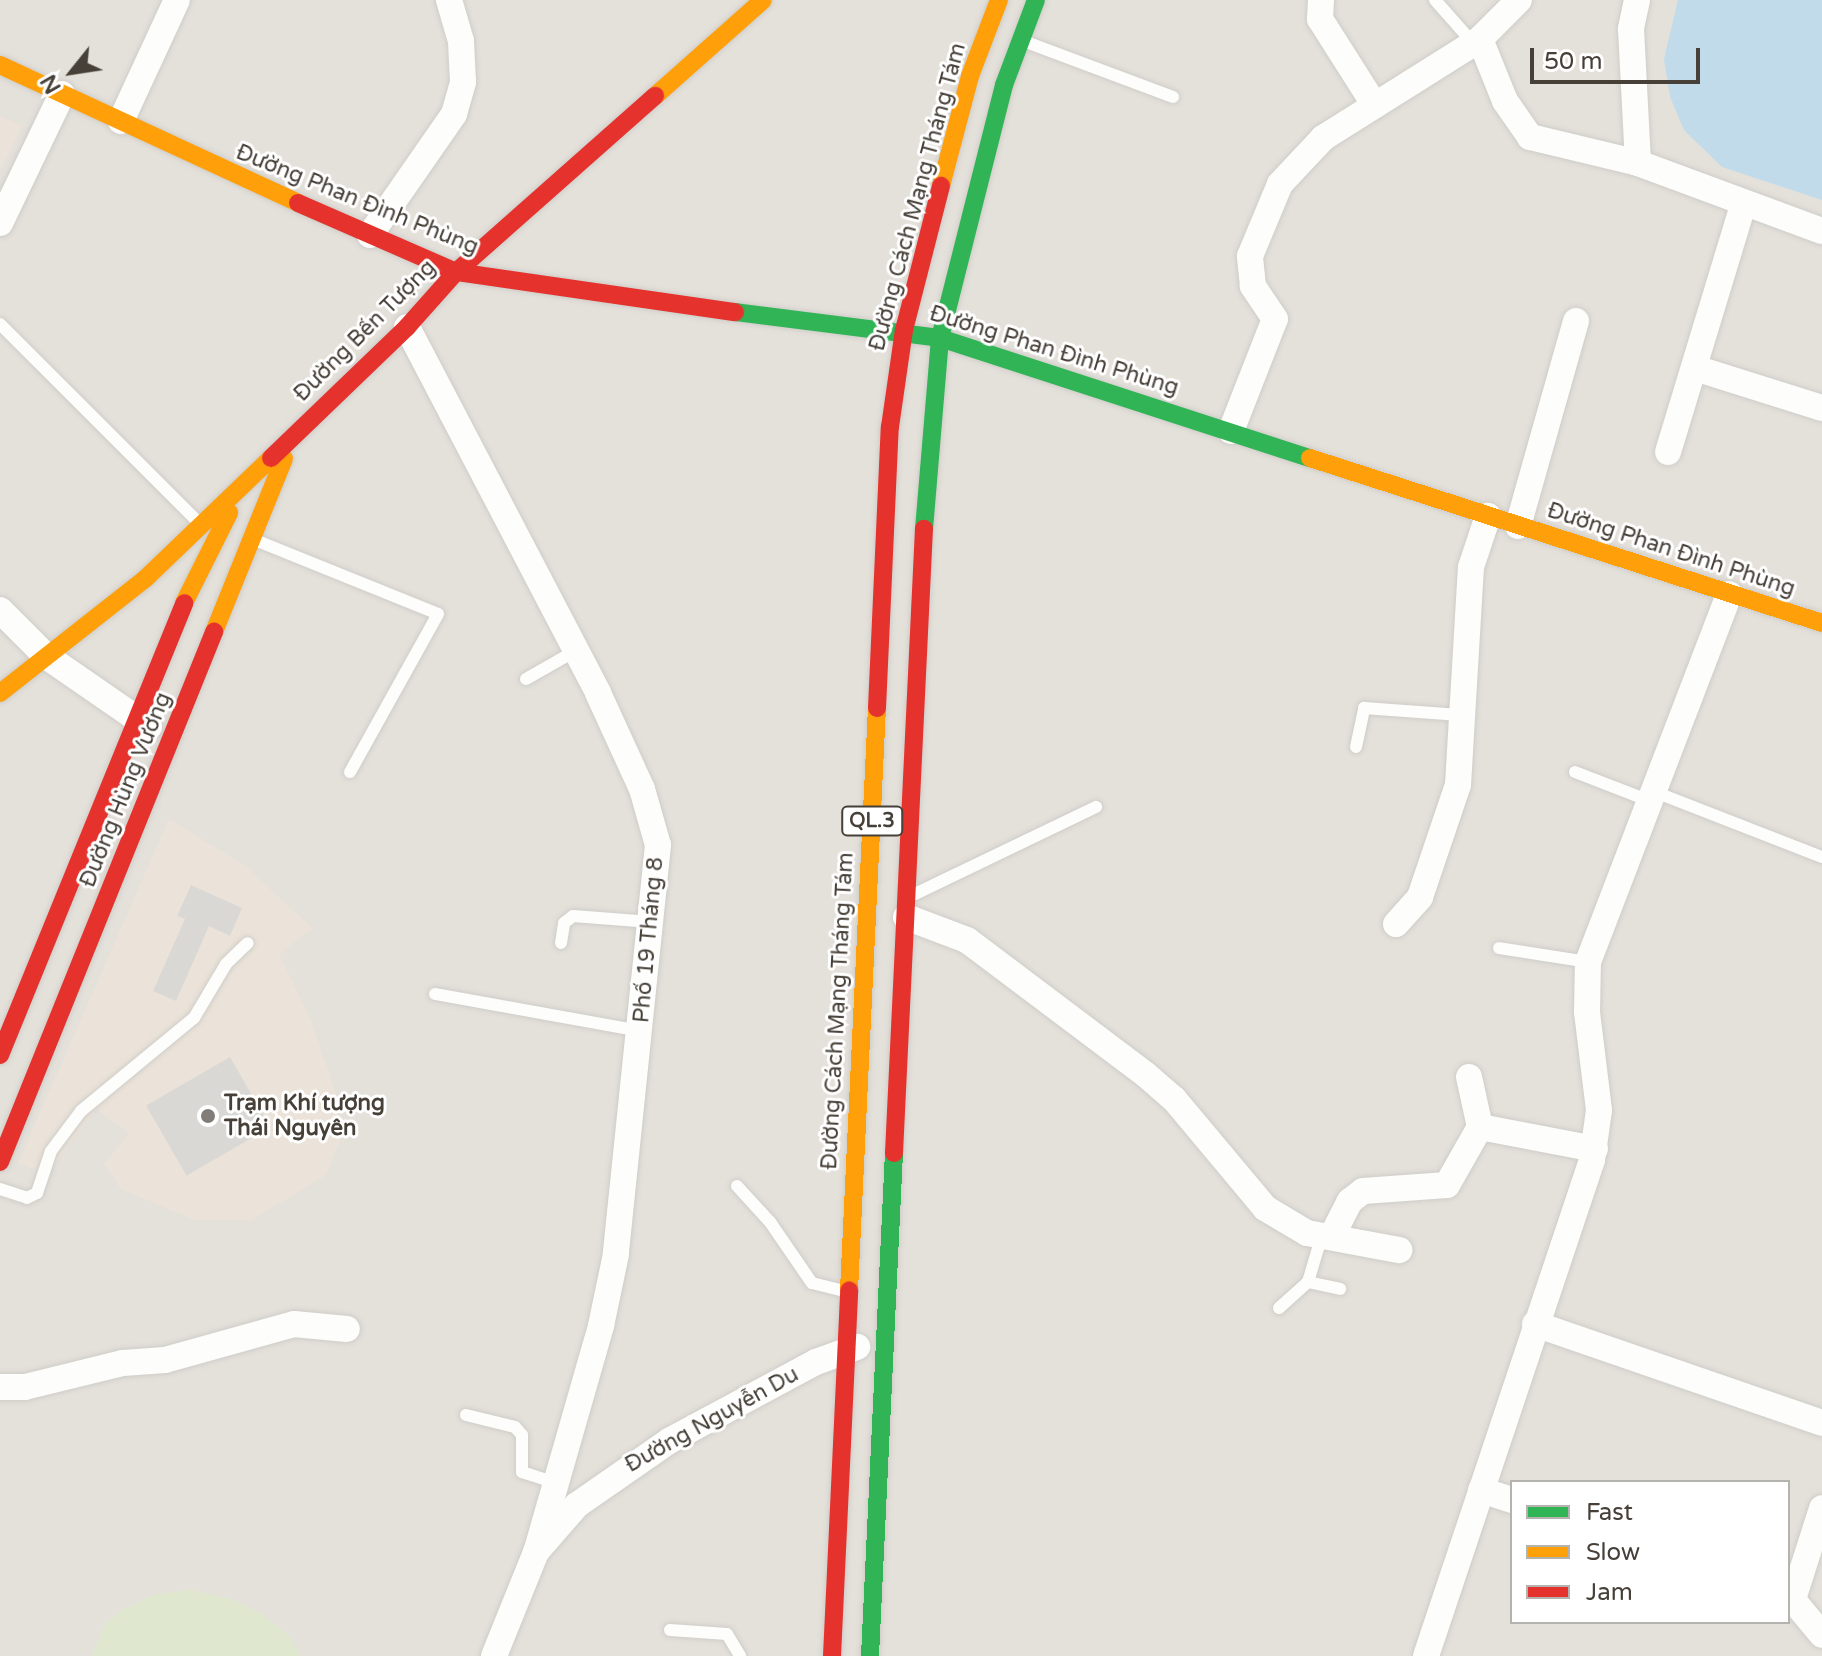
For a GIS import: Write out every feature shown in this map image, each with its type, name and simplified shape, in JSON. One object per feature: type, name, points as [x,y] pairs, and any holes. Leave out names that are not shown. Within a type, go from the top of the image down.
[{"type":"main road","name":"Đường Bến Tượng","points":[[0,693],[202,527],[407,327],[456,272],[763,0]]},
{"type":"main road","name":"Đường Cách Mạng Tháng Tám","points":[[870,1656],[884,1346],[869,1290],[890,427],[904,330],[970,76],[999,0]]},
{"type":"main road","name":"Đường Cách Mạng Tháng Tám","points":[[832,1656],[849,1347],[869,1290],[906,908],[929,430],[940,338],[1004,85],[1036,0]]},
{"type":"main road","name":"Đường Phan Đình Phùng","points":[[0,65],[456,272],[552,289],[904,330],[940,338],[1822,623]]},
{"type":"main road","name":"Đường Hùng Vương","points":[[0,1162],[175,736],[249,538],[295,435]]},
{"type":"main road","name":"Đường Hùng Vương","points":[[0,1055],[139,724],[184,604],[238,493]]},
{"type":"main road","points":[[17,1016],[54,1031]]},
{"type":"street","points":[[121,121],[177,0]]},
{"type":"street","points":[[370,235],[454,114],[463,82],[461,41],[449,0]]},
{"type":"street","points":[[1321,0],[1320,19],[1374,104]]},
{"type":"street","points":[[1231,431],[1275,319],[1250,275],[1263,214],[1298,161],[1374,104],[1477,41],[1519,0]]},
{"type":"street","points":[[1637,0],[1631,29],[1638,163]]},
{"type":"street","points":[[1477,41],[1505,101],[1530,137],[1638,163],[1743,205],[1822,231]]},
{"type":"street","points":[[0,223],[62,94]]},
{"type":"street","points":[[1668,452],[1743,205]]},
{"type":"street","points":[[1518,526],[1576,321]]},
{"type":"street","name":"Phố 19 Tháng 8","points":[[407,327],[575,651],[642,789],[658,845],[654,922],[616,1254],[601,1326],[536,1552]]},
{"type":"street","points":[[1695,368],[1822,408]]},
{"type":"street","points":[[1396,924],[1420,897],[1455,796],[1461,768],[1460,715],[1471,567],[1488,516]]},
{"type":"street","points":[[1426,1656],[1595,1149],[1599,1110],[1587,1012],[1588,962],[1654,797],[1729,594]]},
{"type":"street","points":[[0,610],[46,656],[139,724],[175,736]]},
{"type":"street","points":[[906,908],[967,940],[1060,1008],[1174,1099],[1265,1208],[1294,1228],[1399,1250]]},
{"type":"street","points":[[1327,1236],[1350,1201],[1363,1191],[1447,1185],[1480,1127],[1469,1077]]},
{"type":"street","points":[[1480,1127],[1595,1149]]},
{"type":"street","points":[[0,1387],[25,1387],[123,1363],[165,1360],[294,1324],[347,1329]]},
{"type":"street","points":[[1535,1324],[1822,1423]]},
{"type":"street","name":"Đường Nguyễn Du","points":[[494,1656],[536,1552],[577,1505],[617,1472],[724,1409],[849,1347],[884,1346]]},
{"type":"street","points":[[1481,1490],[1510,1499]]},
{"type":"street","points":[[1822,1508],[1791,1595],[1822,1635]]},
{"type":"lane","points":[[1435,0],[1477,41]]},
{"type":"lane","points":[[1021,40],[1173,97]]},
{"type":"lane","points":[[0,324],[202,527]]},
{"type":"lane","points":[[249,538],[438,614],[350,772]]},
{"type":"lane","points":[[526,679],[575,651]]},
{"type":"lane","points":[[1356,747],[1364,708],[1460,715]]},
{"type":"lane","points":[[1575,772],[1822,857]]},
{"type":"lane","points":[[906,908],[1096,807]]},
{"type":"lane","points":[[561,943],[564,923],[573,916],[654,922]]},
{"type":"lane","points":[[0,1189],[27,1198],[37,1193],[51,1151],[81,1111],[194,1018],[226,964],[248,943]]},
{"type":"lane","points":[[1499,948],[1588,962]]},
{"type":"lane","points":[[435,994],[641,1031]]},
{"type":"lane","points":[[737,1186],[770,1222],[812,1283],[869,1290]]},
{"type":"lane","points":[[1279,1308],[1308,1282],[1327,1236]]},
{"type":"lane","points":[[1308,1282],[1340,1289]]},
{"type":"lane","points":[[466,1415],[515,1427],[522,1435],[522,1472],[556,1483]]},
{"type":"lane","points":[[670,1630],[727,1634],[740,1656]]},
{"type":"shaded area","points":[[0,0],[1822,0],[1822,1656],[0,1656]]},
{"type":"shaded area","points":[[0,116],[22,126],[0,170]]},
{"type":"shaded area","points":[[169,819],[245,866],[312,928],[279,954],[311,1021],[339,1103],[339,1143],[326,1175],[251,1220],[195,1220],[121,1189],[104,1164],[129,1134],[97,1109],[48,1173],[18,1163]]},
{"type":"green space","points":[[191,1590],[231,1599],[262,1614],[289,1636],[301,1656],[92,1656],[104,1625],[124,1609],[156,1594]]},
{"type":"water","points":[[1678,0],[1822,0],[1822,200],[1722,167],[1684,130],[1670,97],[1664,59]]},
{"type":"building","points":[[191,885],[242,908],[230,936],[209,926],[176,1001],[153,991],[185,919],[177,916]]},
{"type":"building","name":"Trạm Khí tượng Thái Nguyên","points":[[230,1057],[270,1127],[186,1176],[146,1106]]},
{"type":"traffic: fast","points":[[924,529],[940,338],[1004,85],[1036,0]]},
{"type":"traffic: fast","points":[[735,312],[940,338],[1310,458]]},
{"type":"traffic: fast","points":[[870,1656],[894,1153]]},
{"type":"traffic: slow","points":[[655,96],[763,0]]},
{"type":"traffic: slow","points":[[941,186],[970,76],[999,0]]},
{"type":"traffic: slow","points":[[0,65],[298,203]]},
{"type":"traffic: slow","points":[[0,693],[146,578],[271,458]]},
{"type":"traffic: slow","points":[[1310,458],[1822,623]]},
{"type":"traffic: slow","points":[[214,632],[284,459]]},
{"type":"traffic: slow","points":[[184,603],[229,513]]},
{"type":"traffic: slow","points":[[849,1290],[877,708]]},
{"type":"traffic: jam","points":[[271,458],[407,327],[456,272],[655,96]]},
{"type":"traffic: jam","points":[[877,708],[890,427],[904,330],[941,186]]},
{"type":"traffic: jam","points":[[298,203],[456,272],[735,312]]},
{"type":"traffic: jam","points":[[894,1153],[924,529]]},
{"type":"traffic: jam","points":[[0,1055],[184,603]]},
{"type":"traffic: jam","points":[[0,1162],[214,632]]},
{"type":"traffic: jam","points":[[832,1656],[849,1290]]},
{"type":"place","name":"Trạm Khí tượng Thái Nguyên","points":[[208,1116]]}]
